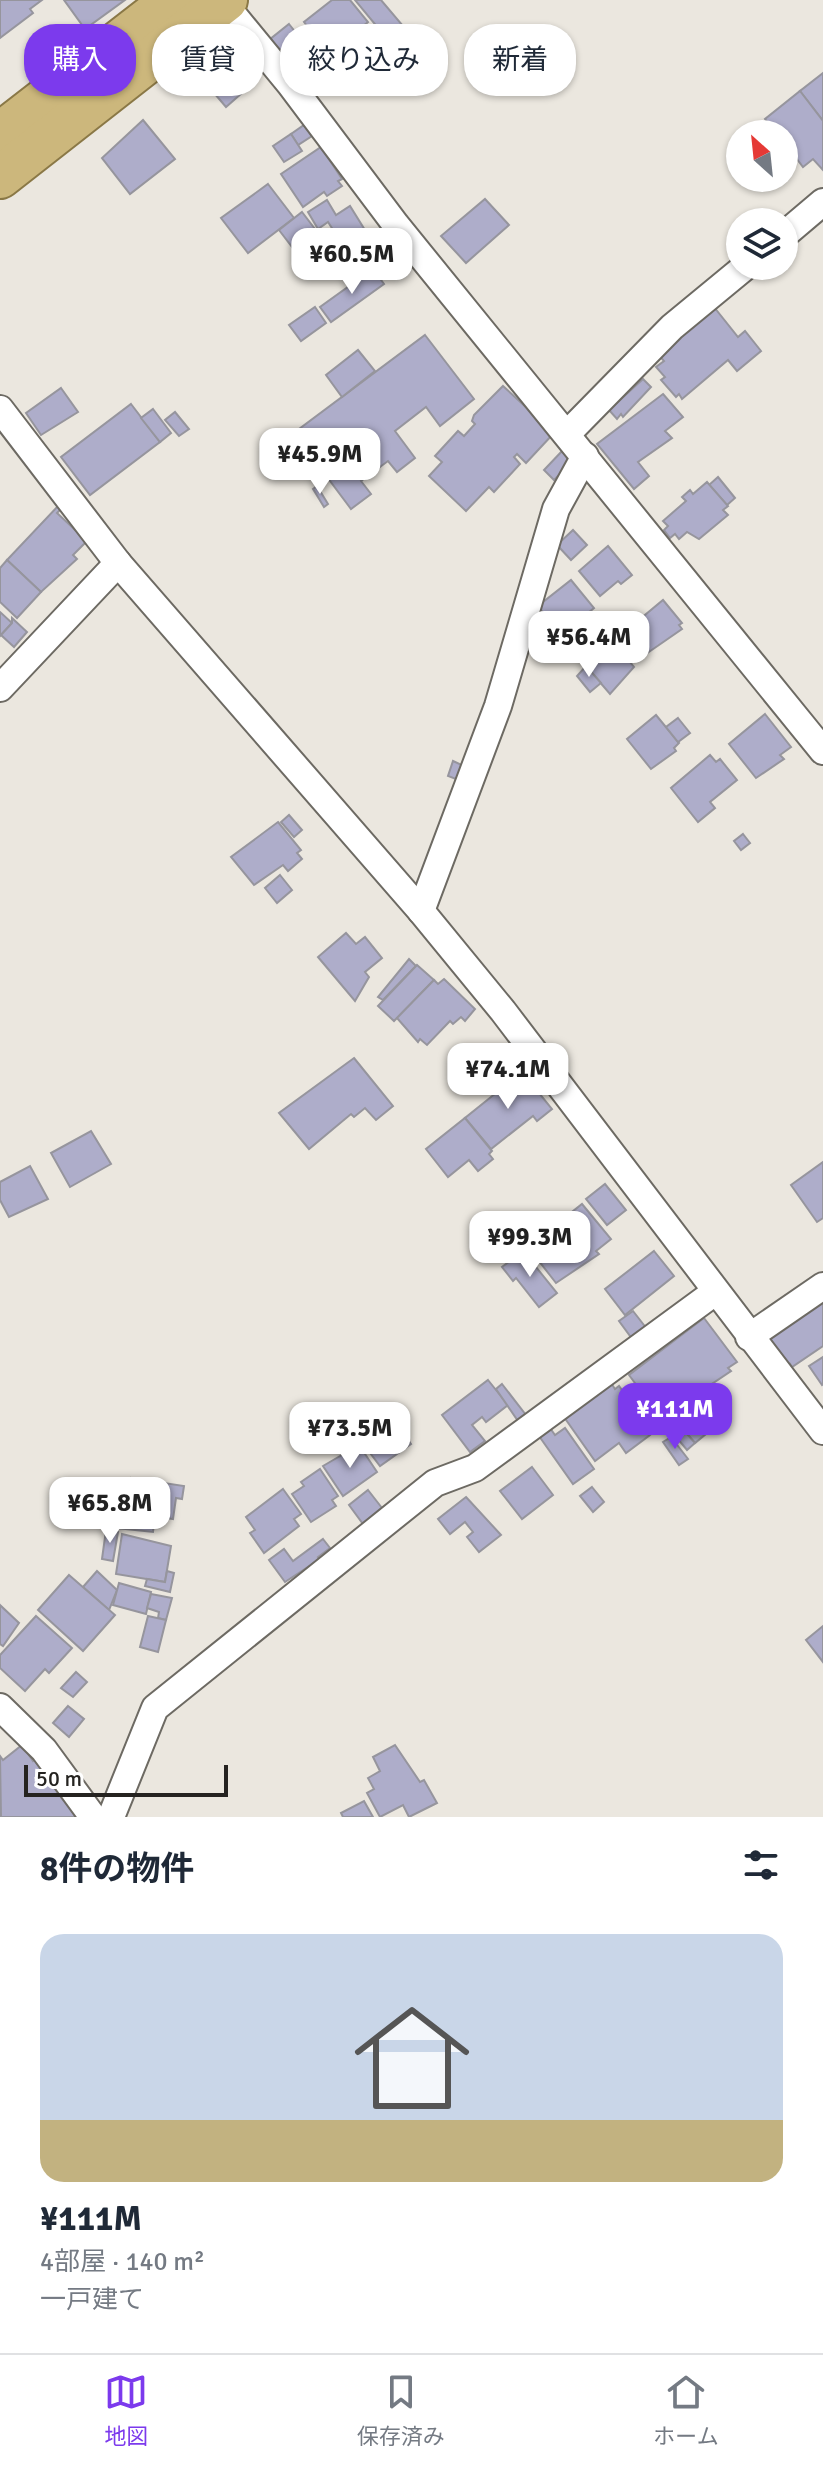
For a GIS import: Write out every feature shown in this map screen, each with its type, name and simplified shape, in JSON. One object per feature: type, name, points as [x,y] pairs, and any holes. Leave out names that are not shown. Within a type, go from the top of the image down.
[{"type":"highway","points":[[0,134],[173,0]]},
{"type":"highway","points":[[0,177],[223,1]]},
{"type":"street","points":[[223,1],[396,225],[823,751]]},
{"type":"street","points":[[798,223],[823,202]]},
{"type":"street","points":[[567,434],[672,327],[729,280]]},
{"type":"street","points":[[0,409],[118,563],[421,911],[503,1011],[823,1431]]},
{"type":"street","points":[[421,911],[498,706],[556,509],[585,456]]},
{"type":"street","points":[[0,688],[118,563]]},
{"type":"street","points":[[749,1337],[823,1286]]},
{"type":"street","points":[[111,1817],[155,1708],[435,1483],[475,1468],[715,1292]]},
{"type":"street","points":[[0,1707],[44,1750],[93,1817]]},
{"type":"building","points":[[0,0],[42,0],[30,9],[33,13],[0,38]]},
{"type":"building","points":[[64,0],[125,0],[92,24],[81,24]]},
{"type":"building","points":[[332,0],[350,0],[368,22],[306,24],[304,22]]},
{"type":"building","points":[[355,0],[381,0],[401,24],[375,24]]},
{"type":"building","points":[[280,31],[280,54],[269,40]]},
{"type":"building","points":[[823,73],[823,121],[800,91]]},
{"type":"building","points":[[800,91],[823,121],[823,170],[813,159],[803,167],[798,160],[798,120],[765,119]]},
{"type":"building","points":[[217,96],[239,96],[226,107]]},
{"type":"building","points":[[143,120],[175,159],[130,194],[102,158]]},
{"type":"building","points":[[304,125],[312,136],[298,145],[291,134]]},
{"type":"building","points":[[291,134],[302,151],[284,162],[273,146]]},
{"type":"building","points":[[321,147],[342,179],[338,181],[342,186],[327,196],[324,192],[303,207],[281,174]]},
{"type":"building","points":[[268,184],[294,218],[248,253],[221,218]]},
{"type":"building","points":[[485,199],[509,225],[466,263],[441,236]]},
{"type":"building","points":[[327,200],[336,215],[350,206],[373,243],[351,258],[328,222],[318,229],[308,212]]},
{"type":"building","points":[[302,212],[338,259],[315,277],[279,230]]},
{"type":"building","points":[[373,269],[384,284],[331,322],[320,307]]},
{"type":"building","points":[[315,307],[326,323],[301,341],[289,325]]},
{"type":"building","points":[[714,307],[738,337],[745,331],[761,351],[737,371],[728,360],[682,399],[679,394],[676,397],[661,380],[665,377],[656,367],[664,361],[658,354]]},
{"type":"building","points":[[425,335],[474,399],[440,426],[426,407],[395,431],[415,458],[397,472],[388,461],[361,481],[371,494],[351,509],[318,465],[311,470],[287,438]]},
{"type":"building","points":[[358,350],[375,371],[342,397],[326,375]]},
{"type":"building","points":[[643,379],[651,387],[623,417],[621,414],[617,419],[609,410]]},
{"type":"building","points":[[503,386],[554,433],[526,463],[517,454],[514,457],[520,464],[494,492],[489,487],[466,511],[429,476],[442,462],[435,456],[458,431],[464,436],[475,424],[472,421],[474,415]]},
{"type":"building","points":[[61,388],[78,412],[41,435],[26,413]]},
{"type":"building","points":[[663,394],[683,417],[665,431],[672,438],[638,462],[649,476],[634,489],[597,444]]},
{"type":"building","points":[[131,404],[160,442],[90,495],[61,457]]},
{"type":"building","points":[[153,409],[171,433],[160,442],[141,418]]},
{"type":"building","points":[[175,412],[189,429],[179,436],[165,420]]},
{"type":"building","points":[[564,449],[575,459],[554,480],[544,470]]},
{"type":"building","points":[[718,477],[735,498],[727,505],[709,485]]},
{"type":"building","points":[[707,482],[728,506],[723,510],[728,515],[699,539],[687,532],[679,539],[675,534],[670,538],[664,530],[668,526],[663,521],[686,501],[682,497],[690,490],[693,494]]},
{"type":"building","points":[[317,486],[328,504],[324,507],[313,489]]},
{"type":"building","points":[[59,505],[62,508],[57,513],[87,541],[73,555],[77,559],[41,592],[7,560]]},
{"type":"building","points":[[573,530],[587,545],[571,560],[557,545]]},
{"type":"building","points":[[608,546],[632,575],[621,584],[618,581],[600,596],[579,571]]},
{"type":"building","points":[[7,560],[41,592],[17,618],[0,602],[0,568]]},
{"type":"building","points":[[571,580],[594,608],[561,635],[538,606]]},
{"type":"building","points":[[663,600],[682,623],[679,625],[682,629],[646,654],[627,630]]},
{"type":"building","points":[[0,612],[12,623],[0,636]]},
{"type":"building","points":[[12,618],[27,632],[14,647],[1,635],[12,623]]},
{"type":"building","points":[[613,643],[620,651],[628,644],[637,655],[630,662],[634,667],[610,694],[586,666]]},
{"type":"building","points":[[586,666],[601,683],[590,692],[577,676]]},
{"type":"building","points":[[765,714],[791,747],[780,755],[784,759],[756,778],[729,744]]},
{"type":"building","points":[[656,715],[679,743],[674,748],[676,751],[651,769],[627,739]]},
{"type":"building","points":[[678,718],[690,733],[678,742],[666,727]]},
{"type":"building","points":[[710,755],[716,762],[720,759],[737,780],[710,802],[715,808],[698,822],[671,788]]},
{"type":"building","points":[[453,761],[466,767],[461,781],[448,776]]},
{"type":"building","points":[[289,815],[302,830],[294,837],[281,822]]},
{"type":"building","points":[[278,822],[301,850],[297,853],[302,859],[288,871],[283,865],[254,885],[231,857]]},
{"type":"building","points":[[743,834],[750,843],[741,850],[734,841]]},
{"type":"building","points":[[280,875],[292,890],[277,903],[265,888]]},
{"type":"building","points":[[346,933],[356,944],[365,937],[382,958],[365,972],[369,977],[355,1001],[318,957]]},
{"type":"building","points":[[409,959],[416,966],[383,1000],[378,997]]},
{"type":"building","points":[[417,965],[434,980],[394,1021],[378,1006]]},
{"type":"building","points":[[444,979],[475,1009],[465,1021],[461,1017],[453,1024],[450,1021],[427,1045],[420,1039],[418,1042],[397,1018],[434,980],[438,984]]},
{"type":"building","points":[[354,1058],[393,1106],[376,1120],[365,1108],[354,1117],[351,1114],[309,1149],[279,1113]]},
{"type":"building","points":[[522,1072],[552,1109],[537,1121],[533,1116],[491,1149],[465,1118]]},
{"type":"building","points":[[465,1118],[492,1151],[489,1154],[493,1159],[478,1171],[469,1160],[448,1177],[426,1149]]},
{"type":"building","points":[[91,1131],[111,1164],[70,1187],[51,1153]]},
{"type":"building","points":[[823,1162],[823,1218],[817,1222],[791,1185]]},
{"type":"building","points":[[30,1166],[48,1199],[9,1217],[0,1200],[0,1182]]},
{"type":"building","points":[[605,1184],[626,1210],[607,1225],[586,1199]]},
{"type":"building","points":[[582,1204],[611,1239],[596,1251],[599,1254],[556,1283],[528,1247]]},
{"type":"building","points":[[523,1251],[557,1293],[539,1307],[516,1278],[513,1281],[502,1267]]},
{"type":"building","points":[[654,1251],[674,1276],[625,1315],[605,1289]]},
{"type":"building","points":[[823,1299],[823,1346],[792,1367],[790,1364],[784,1368],[767,1338]]},
{"type":"building","points":[[633,1311],[647,1329],[633,1340],[619,1321]]},
{"type":"building","points":[[704,1318],[737,1362],[728,1368],[731,1371],[688,1400],[693,1406],[667,1426],[629,1375]]},
{"type":"building","points":[[823,1357],[823,1384],[822,1385],[809,1366]]},
{"type":"building","points":[[488,1380],[508,1405],[486,1422],[482,1417],[472,1425],[485,1441],[470,1452],[442,1415]]},
{"type":"building","points":[[611,1383],[615,1389],[619,1386],[650,1429],[647,1431],[650,1435],[626,1453],[619,1443],[595,1461],[564,1417]]},
{"type":"building","points":[[502,1384],[526,1415],[518,1421],[496,1389]]},
{"type":"building","points":[[697,1411],[712,1429],[695,1443],[680,1426]]},
{"type":"building","points":[[393,1419],[411,1444],[380,1466],[364,1445]]},
{"type":"building","points":[[680,1426],[695,1443],[687,1450],[672,1432]]},
{"type":"building","points":[[550,1428],[555,1435],[565,1428],[594,1469],[573,1484],[539,1436]]},
{"type":"building","points":[[671,1437],[688,1459],[679,1465],[663,1442]]},
{"type":"building","points":[[359,1445],[377,1472],[343,1496],[323,1466]]},
{"type":"building","points":[[532,1467],[553,1495],[522,1519],[500,1491]]},
{"type":"building","points":[[320,1469],[338,1496],[332,1500],[336,1506],[311,1522],[292,1494],[304,1486],[301,1482]]},
{"type":"building","points":[[131,1478],[184,1486],[182,1499],[176,1498],[173,1519],[155,1516],[153,1532],[117,1528],[122,1494],[129,1495]]},
{"type":"building","points":[[592,1487],[604,1502],[593,1512],[580,1496]]},
{"type":"building","points":[[283,1489],[301,1514],[294,1519],[299,1526],[264,1553],[250,1533],[255,1530],[246,1517]]},
{"type":"building","points":[[368,1490],[382,1508],[363,1524],[349,1505]]},
{"type":"building","points":[[466,1497],[501,1535],[479,1552],[467,1537],[473,1532],[465,1522],[450,1534],[438,1519]]},
{"type":"building","points":[[106,1530],[118,1532],[113,1561],[102,1559]]},
{"type":"building","points":[[122,1534],[171,1546],[165,1582],[116,1574]]},
{"type":"building","points":[[323,1539],[330,1548],[318,1557],[320,1559],[285,1582],[269,1560],[284,1549],[293,1561]]},
{"type":"building","points":[[97,1571],[117,1590],[109,1610],[83,1587]]},
{"type":"building","points":[[167,1571],[174,1573],[170,1592],[145,1586],[147,1579],[165,1582]]},
{"type":"building","points":[[69,1575],[115,1615],[83,1651],[38,1610]]},
{"type":"building","points":[[119,1583],[151,1592],[146,1614],[113,1605]]},
{"type":"building","points":[[151,1594],[172,1598],[166,1620],[158,1618],[159,1612],[147,1608]]},
{"type":"building","points":[[0,1605],[19,1623],[3,1646],[0,1644]]},
{"type":"building","points":[[36,1616],[72,1648],[49,1673],[45,1669],[25,1691],[0,1668],[0,1655]]},
{"type":"building","points":[[148,1616],[166,1620],[158,1652],[140,1647]]},
{"type":"building","points":[[823,1626],[823,1662],[806,1640]]},
{"type":"building","points":[[76,1672],[87,1682],[73,1697],[61,1688]]},
{"type":"building","points":[[68,1706],[84,1719],[69,1737],[53,1723]]},
{"type":"building","points":[[22,1745],[33,1761],[37,1758],[81,1817],[1,1817],[0,1756],[3,1760]]},
{"type":"building","points":[[395,1745],[420,1782],[424,1780],[437,1803],[409,1817],[403,1805],[380,1817],[367,1793],[374,1789],[368,1778],[380,1771],[373,1757]]},
{"type":"building","points":[[364,1801],[373,1817],[343,1817],[341,1813]]}]
